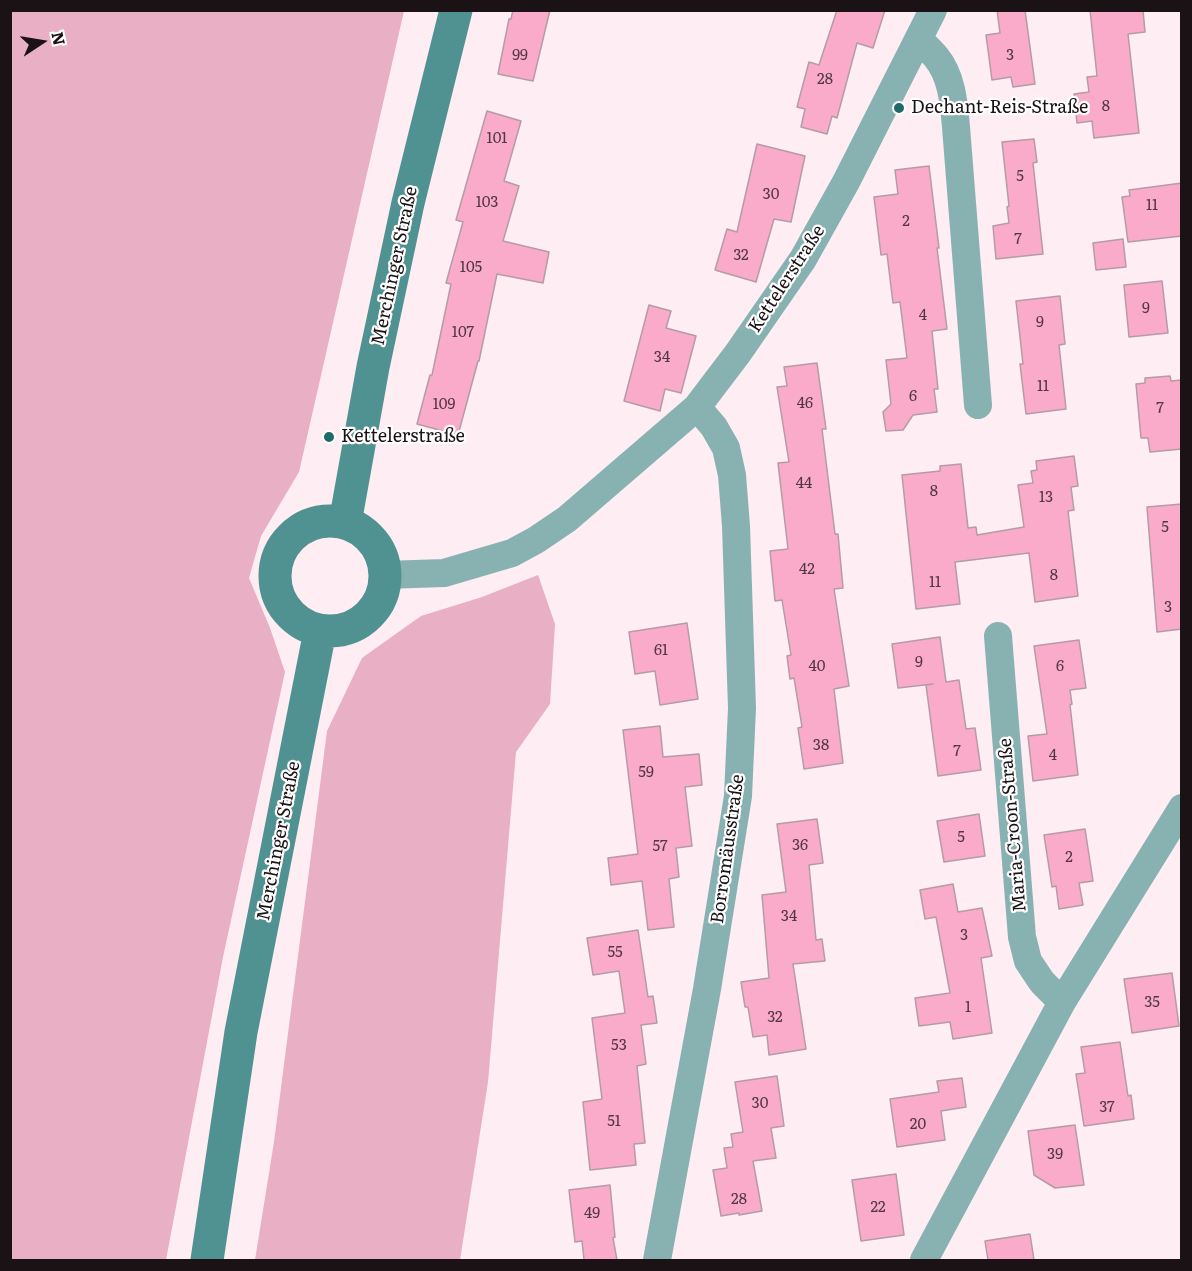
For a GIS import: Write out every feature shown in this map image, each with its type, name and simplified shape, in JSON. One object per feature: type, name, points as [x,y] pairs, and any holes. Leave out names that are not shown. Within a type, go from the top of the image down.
[{"type":"street","name":"Merchinger Straße","points":[[345,523],[405,215],[456,10]]},
{"type":"street","name":"Kettelerstraße","points":[[385,575],[444,573],[512,553],[536,540],[567,519],[697,406],[769,311],[803,259],[846,182],[933,10]]},
{"type":"street","points":[[919,39],[938,59],[953,97],[978,405]]},
{"type":"street","name":"Borromäusstraße","points":[[657,1260],[707,989],[738,796],[742,708],[736,526],[732,475],[726,448],[714,427],[697,406]]},
{"type":"street","points":[[327,521],[345,523],[361,530],[374,543],[382,558],[385,575],[383,591],[376,606],[366,619],[336,632],[320,631],[303,625],[289,614],[279,599],[274,582],[276,564],[283,547],[294,534],[310,525],[327,521]]},
{"type":"street","name":"Merchinger Straße","points":[[207,1260],[241,1032],[320,631]]},
{"type":"street","name":"Maria-Croon-Straße","points":[[998,636],[1022,937],[1028,961],[1042,982],[1062,1002]]},
{"type":"street","points":[[924,1260],[1062,1002],[1182,808]]},
{"type":"shaded area","points":[[10,11],[404,11],[299,472],[261,536],[249,578],[285,672],[223,957],[166,1260],[11,1260]]},
{"type":"shaded area","points":[[538,575],[555,624],[550,704],[516,752],[488,1082],[460,1260],[255,1260],[274,1142],[327,731],[362,658],[421,616],[482,597]]},
{"type":"building","points":[[513,10],[550,10],[533,81],[498,74],[509,19],[511,19]]},
{"type":"building","points":[[837,10],[885,10],[873,48],[857,43],[837,118],[832,116],[827,134],[801,127],[805,109],[797,107],[809,62],[819,65]]},
{"type":"building","points":[[997,10],[1025,10],[1035,84],[1013,87],[1011,77],[992,80],[986,35],[1000,33]]},
{"type":"building","points":[[1090,10],[1143,10],[1145,32],[1128,34],[1139,133],[1094,138],[1092,121],[1077,123],[1074,94],[1089,92],[1087,77],[1097,76]]},
{"type":"building","points":[[487,111],[521,121],[504,181],[519,186],[503,241],[549,252],[543,283],[497,274],[479,361],[458,435],[417,424],[430,375],[432,375],[451,284],[446,283],[463,222],[456,220]]},
{"type":"building","points":[[1034,139],[1037,162],[1033,163],[1043,254],[996,259],[993,226],[1009,223],[1002,142]]},
{"type":"building","points":[[757,144],[805,156],[791,222],[774,219],[756,282],[715,270],[727,229],[737,232]]},
{"type":"building","points":[[929,166],[947,329],[932,331],[938,389],[934,389],[937,412],[913,415],[903,430],[886,431],[883,412],[891,404],[886,360],[907,358],[900,302],[893,303],[887,254],[881,255],[874,197],[898,194],[895,170]]},
{"type":"building","points":[[1182,183],[1182,236],[1128,242],[1122,197],[1130,196],[1129,190]]},
{"type":"building","points":[[1123,239],[1126,267],[1096,270],[1093,243]]},
{"type":"building","points":[[1162,281],[1168,333],[1129,337],[1124,285]]},
{"type":"building","points":[[1060,296],[1065,344],[1059,345],[1066,409],[1026,414],[1016,301]]},
{"type":"building","points":[[649,305],[671,311],[666,328],[696,336],[681,393],[665,389],[660,411],[624,401]]},
{"type":"building","points":[[817,363],[826,429],[822,429],[835,534],[838,534],[843,588],[834,589],[849,686],[834,689],[843,763],[804,769],[798,728],[802,727],[794,678],[790,679],[787,656],[791,655],[782,600],[775,601],[770,551],[788,549],[778,463],[789,462],[777,387],[787,386],[784,367]]},
{"type":"building","points":[[1170,376],[1171,381],[1182,380],[1182,449],[1150,452],[1148,438],[1141,438],[1136,384],[1145,383],[1145,378]]},
{"type":"building","points":[[1074,456],[1078,486],[1071,487],[1074,510],[1068,511],[1078,596],[1035,602],[1029,553],[955,562],[960,604],[916,609],[902,475],[940,471],[940,466],[961,464],[968,528],[976,527],[977,535],[1024,527],[1018,485],[1033,483],[1031,471],[1037,470],[1036,461]]},
{"type":"building","points":[[1182,504],[1182,629],[1157,632],[1147,507]]},
{"type":"building","points":[[687,623],[698,699],[660,705],[655,671],[635,674],[629,632]]},
{"type":"building","points":[[940,637],[946,682],[959,680],[966,729],[975,728],[981,770],[938,776],[926,685],[933,684],[898,688],[892,644]]},
{"type":"building","points":[[1079,640],[1086,688],[1070,690],[1078,775],[1033,781],[1028,736],[1047,734],[1034,646]]},
{"type":"building","points":[[660,726],[663,757],[699,754],[702,785],[685,787],[692,846],[676,848],[679,877],[669,879],[674,927],[648,930],[642,881],[611,885],[608,858],[638,854],[623,730]]},
{"type":"building","points":[[979,814],[985,856],[944,862],[937,821]]},
{"type":"building","points":[[817,819],[823,863],[809,865],[816,940],[822,939],[825,961],[793,964],[806,1049],[769,1055],[767,1035],[753,1037],[741,982],[769,978],[762,895],[786,892],[777,824]]},
{"type":"building","points":[[1085,829],[1093,881],[1079,883],[1083,905],[1059,909],[1056,886],[1052,887],[1044,835]]},
{"type":"building","points":[[953,884],[958,912],[982,908],[992,956],[981,958],[992,1033],[953,1039],[950,1022],[919,1026],[915,998],[950,993],[936,917],[925,919],[920,890]]},
{"type":"building","points":[[638,930],[648,997],[653,996],[657,1023],[641,1025],[646,1064],[637,1066],[645,1143],[634,1144],[636,1165],[590,1170],[583,1102],[602,1099],[592,1018],[625,1013],[619,971],[593,975],[587,938]]},
{"type":"building","points":[[1172,973],[1179,1026],[1132,1033],[1124,979]]},
{"type":"building","points":[[1120,1042],[1134,1119],[1084,1126],[1076,1074],[1085,1073],[1081,1047]]},
{"type":"building","points":[[777,1076],[784,1126],[771,1128],[776,1158],[753,1161],[762,1211],[721,1216],[713,1170],[727,1168],[724,1148],[733,1147],[731,1134],[743,1132],[735,1082]]},
{"type":"building","points":[[962,1078],[966,1107],[941,1111],[945,1140],[897,1147],[890,1099],[939,1092],[937,1081]]},
{"type":"building","points":[[1075,1125],[1084,1185],[1055,1188],[1034,1175],[1028,1131]]},
{"type":"building","points":[[896,1174],[904,1235],[861,1241],[852,1180]]},
{"type":"building","points":[[610,1185],[615,1237],[613,1238],[617,1260],[584,1260],[582,1241],[575,1242],[569,1190]]},
{"type":"building","points":[[1030,1234],[1034,1260],[988,1260],[985,1241]]},
{"type":"place","name":"Dechant-Reis-Straße","points":[[899,108]]},
{"type":"place","name":"Kettelerstraße","points":[[329,437]]}]
